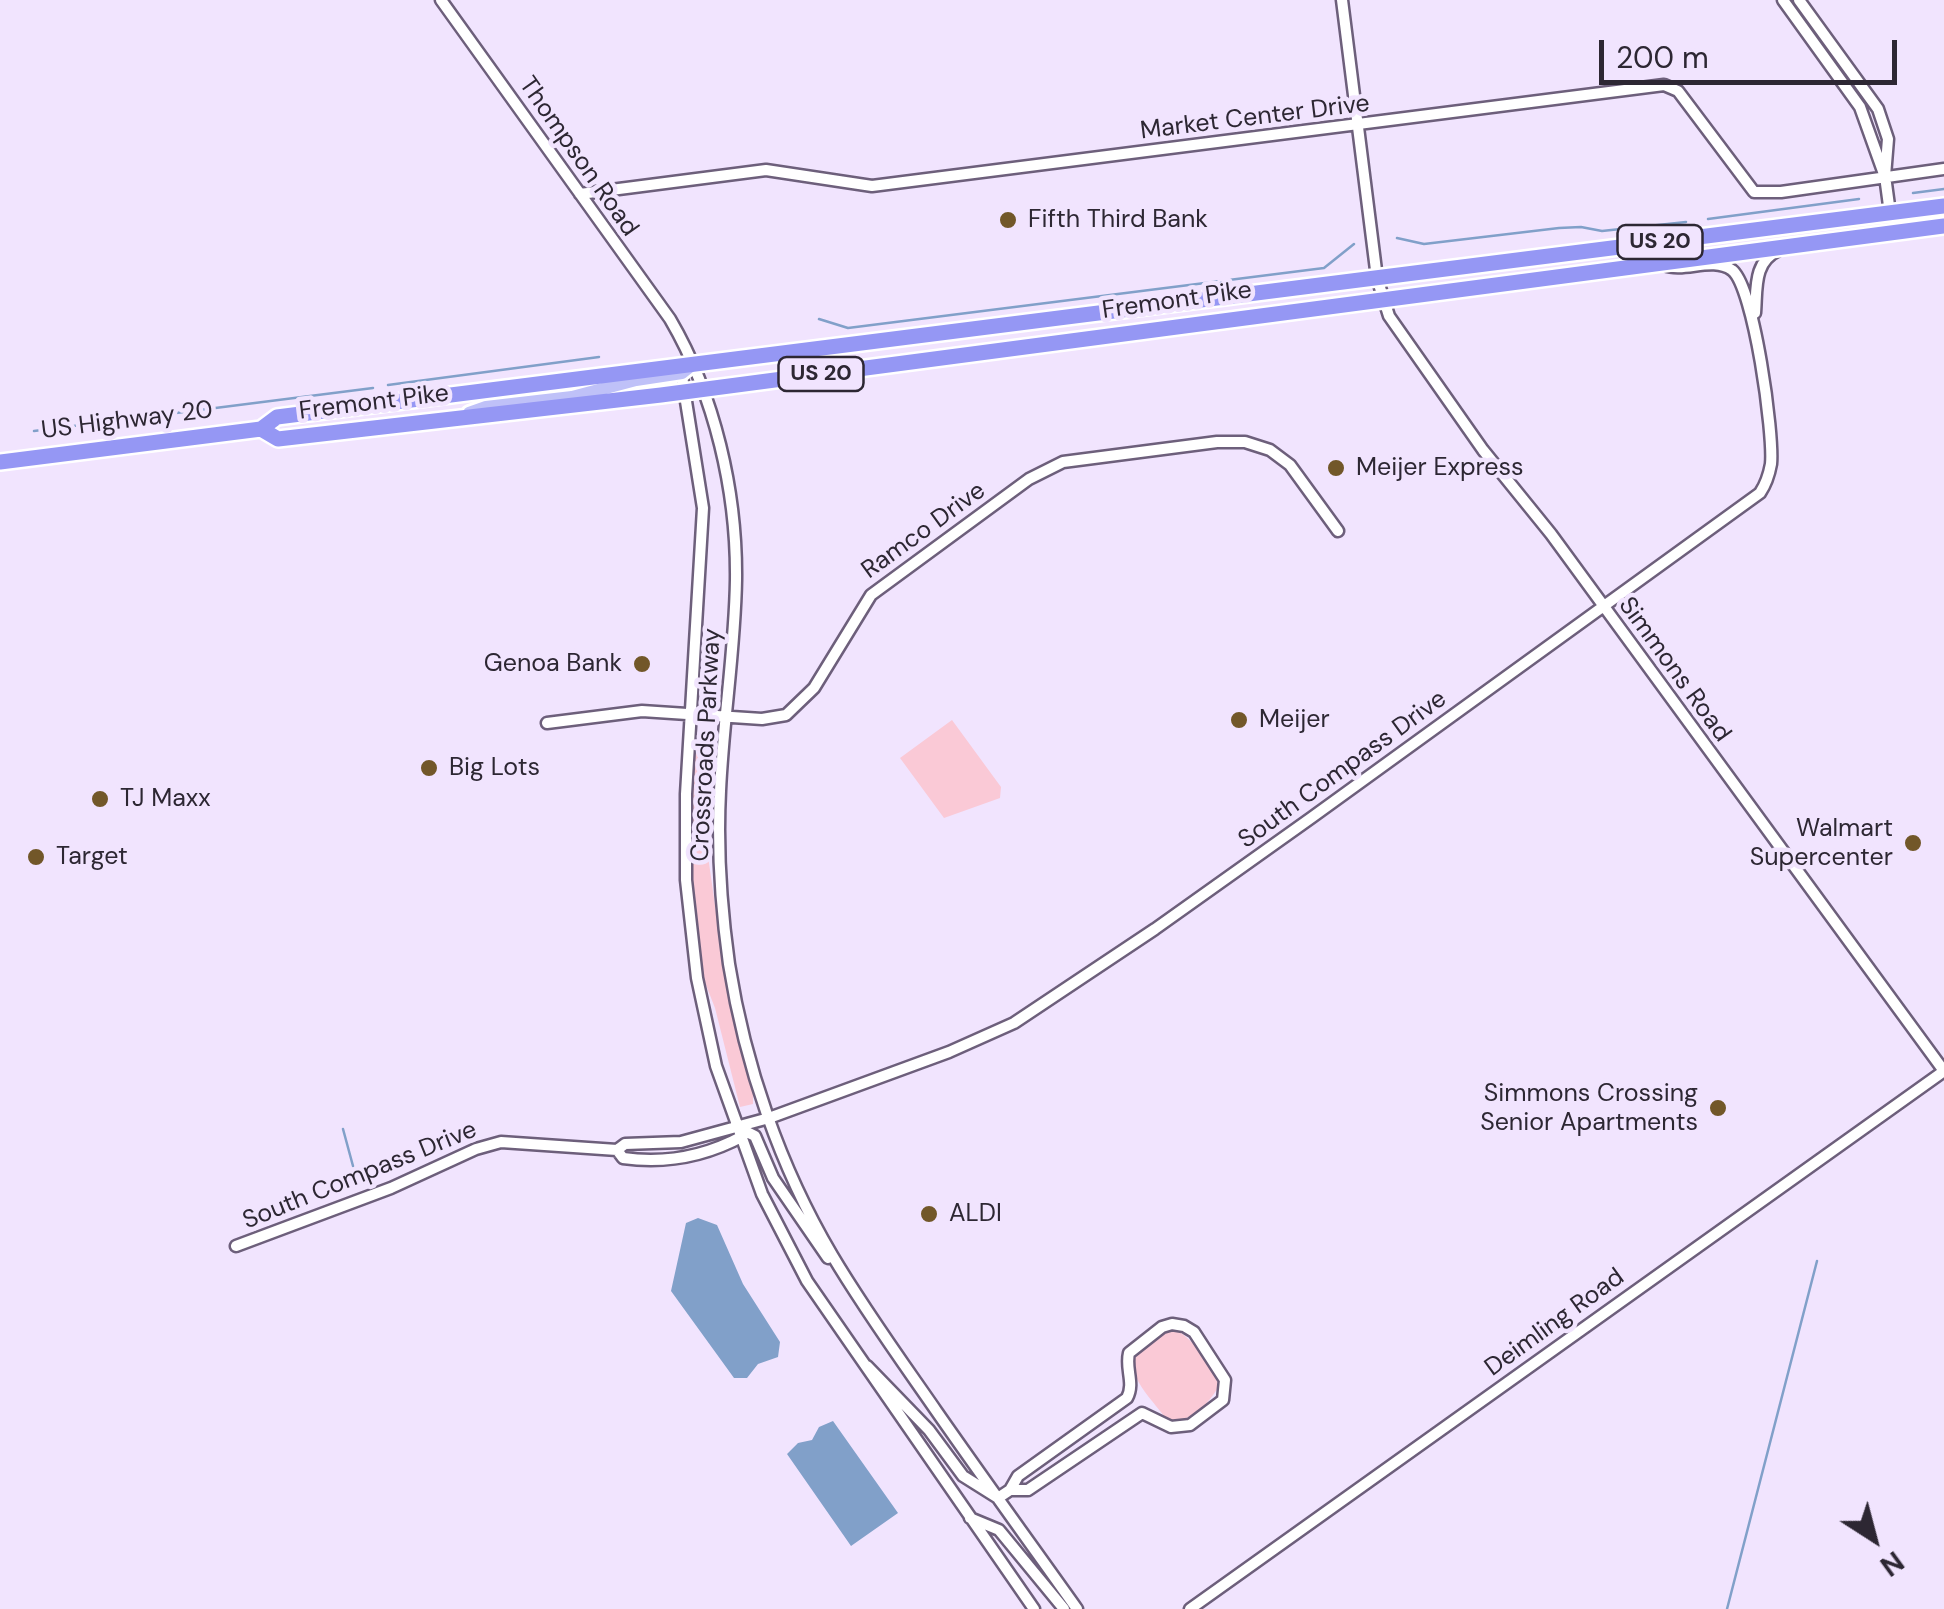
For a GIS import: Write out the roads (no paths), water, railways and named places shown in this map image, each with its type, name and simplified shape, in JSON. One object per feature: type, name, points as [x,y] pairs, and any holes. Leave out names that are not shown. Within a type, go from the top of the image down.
[{"type":"highway","name":"Fremont Pike","points":[[1944,206],[1380,289],[1112,335],[694,391],[278,439],[261,429],[277,416],[1380,289],[1658,262],[1944,226]]},
{"type":"highway","points":[[1782,247],[1804,236],[1880,224],[1890,213]]},
{"type":"highway","points":[[1892,233],[1916,220],[1944,215]]},
{"type":"highway","name":"US Highway 20","points":[[0,462],[261,429]]},
{"type":"main road","points":[[453,419],[486,407],[572,397],[685,368]]},
{"type":"street","name":"Thompson Road","points":[[441,0],[681,338],[685,368],[694,391]]},
{"type":"street","points":[[1342,0],[1380,289]]},
{"type":"street","points":[[1783,0],[1860,107],[1885,176],[1890,213]]},
{"type":"street","points":[[1799,0],[1878,109],[1888,139],[1885,176]]},
{"type":"street","name":"Market Center Drive","points":[[580,194],[766,170],[872,186],[1664,85],[1678,91],[1754,192],[1781,192],[1885,176]]},
{"type":"street","points":[[1885,176],[1944,169]]},
{"type":"street","name":"South Compass Drive","points":[[1754,319],[1759,268],[1782,247]]},
{"type":"street","name":"South Compass Drive","points":[[236,1246],[500,1142],[618,1150],[625,1144],[682,1142],[769,1118],[982,1038],[1047,1003],[1741,509],[1764,486],[1771,452],[1754,319],[1742,284],[1728,268],[1712,264],[1679,269],[1658,262]]},
{"type":"street","name":"Simmons Road","points":[[1380,289],[1393,324],[1433,381],[1944,1071]]},
{"type":"street","name":"Crossroads Parkway","points":[[694,391],[703,508],[685,835],[690,933],[705,1022],[735,1126],[744,1135],[784,1242],[830,1319],[1034,1609]]},
{"type":"street","name":"Crossroads Parkway","points":[[694,391],[725,468],[735,544],[735,606],[724,717],[719,832],[724,922],[735,997],[769,1118],[805,1205],[853,1290],[1077,1609]]},
{"type":"street","name":"Ramco Drive","points":[[547,722],[642,711],[775,718],[795,708],[838,653],[870,595],[1030,480],[1063,462],[1216,442],[1245,442],[1270,450],[1290,465],[1338,531]]},
{"type":"street","name":"Deimling Road","points":[[1190,1609],[1944,1071]]},
{"type":"street","name":"South Compass Drive","points":[[618,1150],[624,1158],[686,1157],[744,1135],[769,1118]]},
{"type":"street","points":[[744,1135],[754,1136],[772,1178],[853,1290]]},
{"type":"street","points":[[860,1361],[879,1374],[963,1476],[998,1498],[1010,1490],[1018,1476],[1127,1398],[1131,1387],[1127,1366],[1130,1353],[1162,1327],[1172,1324],[1190,1328],[1221,1370],[1226,1385],[1223,1400],[1195,1423],[1171,1427],[1142,1414],[1028,1490],[1010,1490]]},
{"type":"street","points":[[1050,1454],[1060,1468]]},
{"type":"street","points":[[970,1518],[999,1530],[1064,1609]]},
{"type":"water","points":[[698,1218],[717,1225],[743,1284],[780,1342],[778,1357],[758,1364],[747,1378],[734,1378],[671,1291],[686,1223]]},
{"type":"water","points":[[833,1421],[898,1513],[851,1546],[787,1454],[798,1443],[812,1440],[819,1427]]},
{"type":"waterway","points":[[1913,193],[1944,189]]},
{"type":"waterway","points":[[1708,219],[1859,199]]},
{"type":"waterway","points":[[1397,238],[1424,244],[1559,228],[1602,231],[1686,222]]},
{"type":"waterway","points":[[819,319],[848,328],[1324,268],[1354,244]]},
{"type":"waterway","points":[[388,385],[599,357]]},
{"type":"waterway","points":[[34,431],[373,388]]},
{"type":"waterway","points":[[343,1129],[353,1166]]},
{"type":"waterway","points":[[1727,1609],[1817,1261]]},
{"type":"place","name":"Fifth Third Bank","points":[[1008,220]]},
{"type":"place","name":"Meijer Express","points":[[1336,468]]},
{"type":"place","name":"Genoa Bank","points":[[642,664]]},
{"type":"place","name":"Meijer","points":[[1239,720]]},
{"type":"place","name":"Big Lots","points":[[429,768]]},
{"type":"place","name":"TJ Maxx","points":[[100,799]]},
{"type":"place","name":"Walmart Supercenter","points":[[1913,843]]},
{"type":"place","name":"Target","points":[[36,857]]},
{"type":"place","name":"Simmons Crossing Senior Apartments","points":[[1718,1108]]},
{"type":"place","name":"ALDI","points":[[929,1214]]}]
